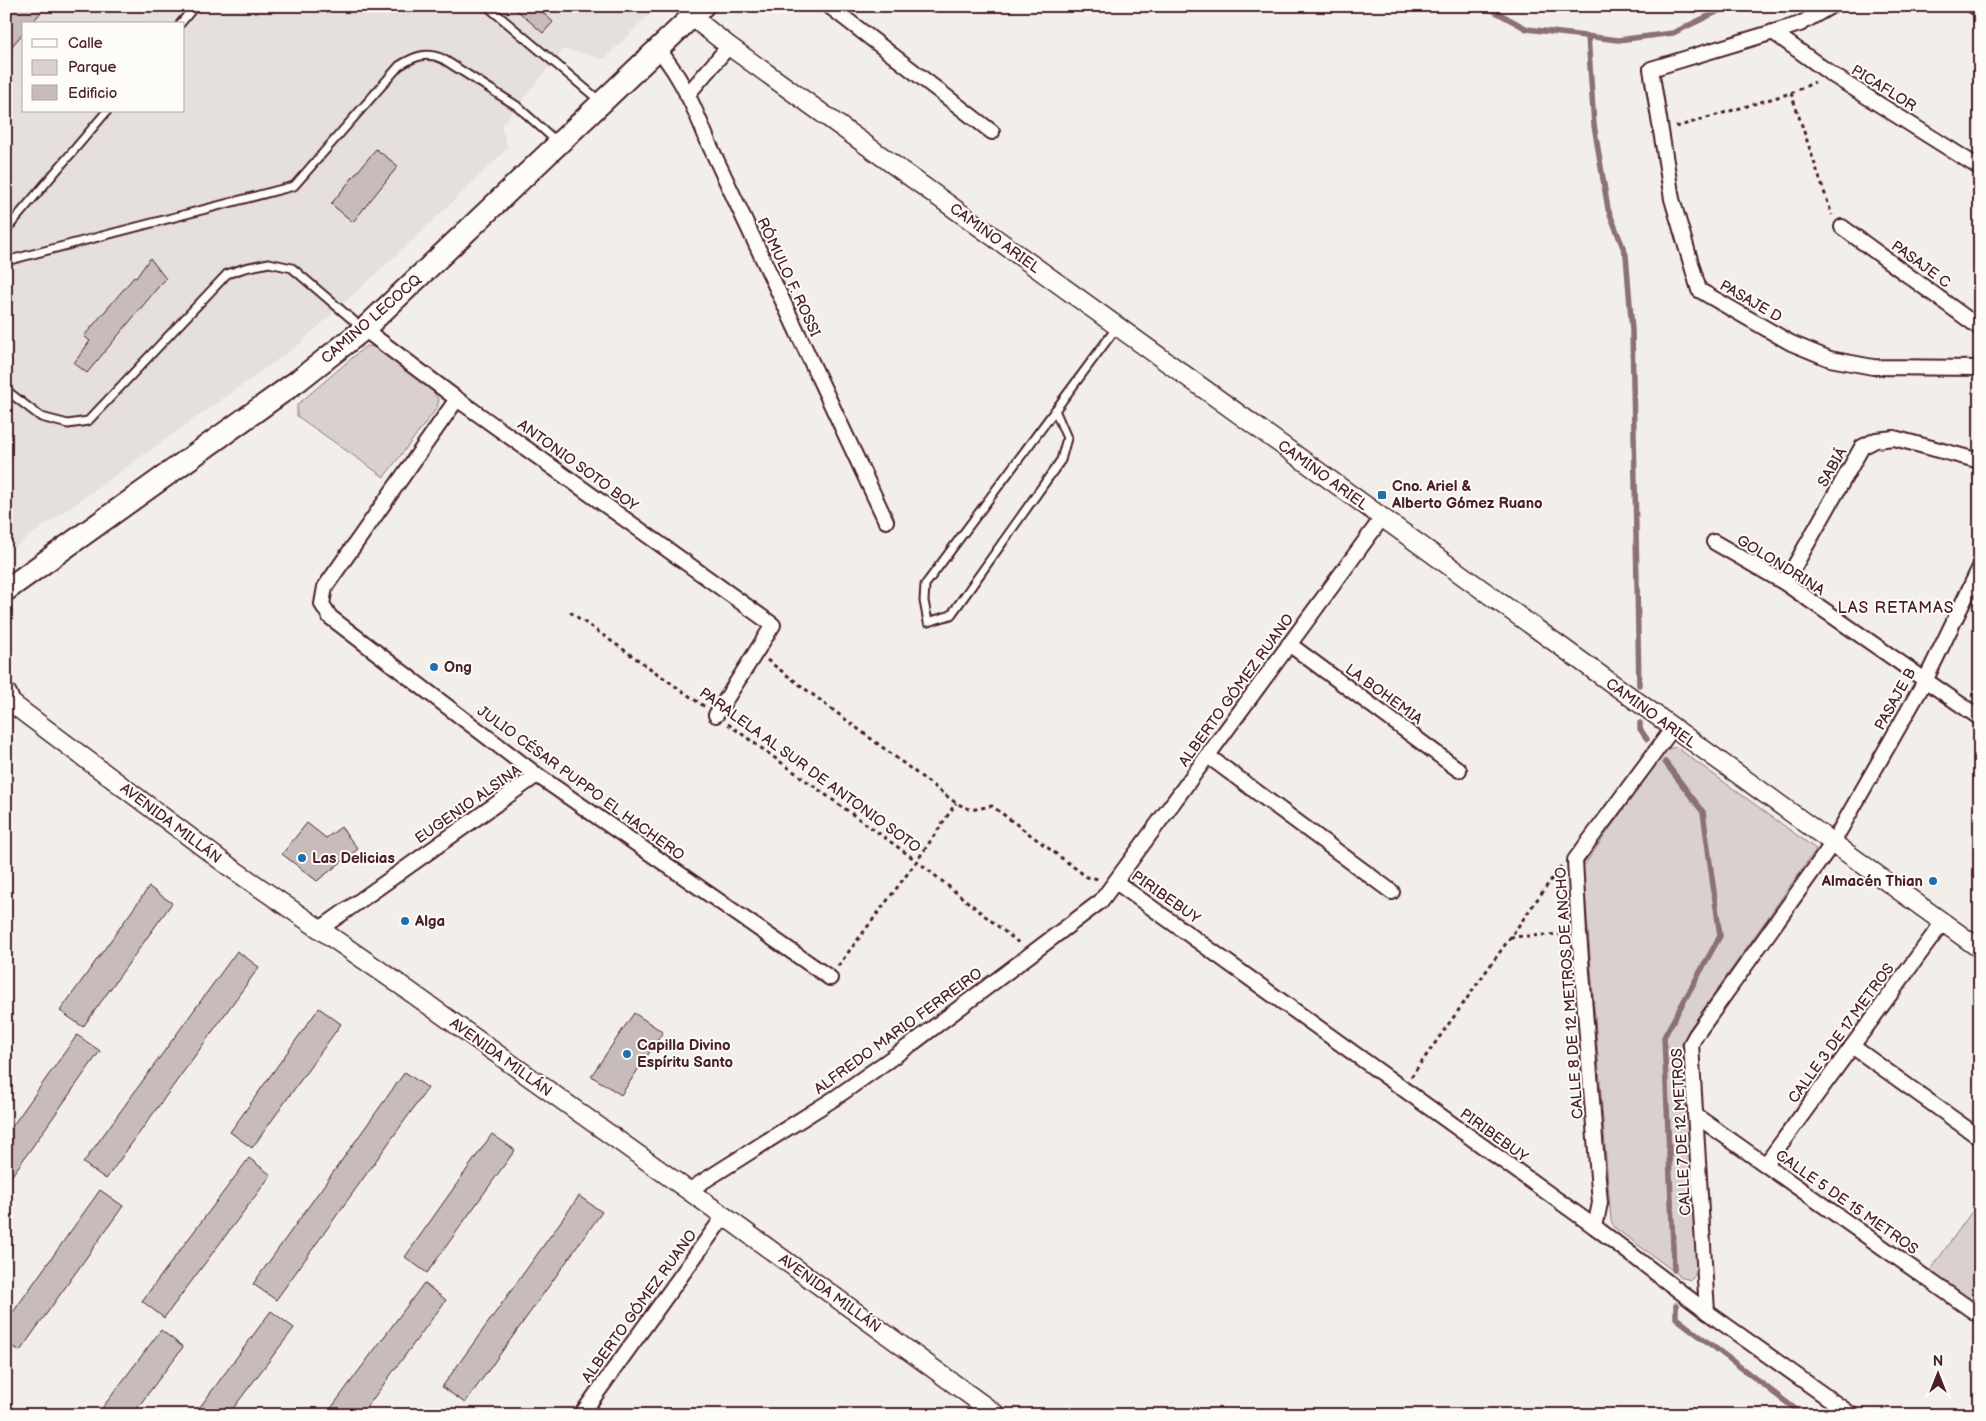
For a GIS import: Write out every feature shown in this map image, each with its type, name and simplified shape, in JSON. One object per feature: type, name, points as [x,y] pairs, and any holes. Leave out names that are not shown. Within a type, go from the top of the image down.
[{"type":"main road","name":"CAMINO LECOCQ","points":[[6,590],[298,380],[364,329],[560,144],[697,11]]},
{"type":"street","points":[[828,6],[992,132]]},
{"type":"street","points":[[1772,32],[1800,24],[1831,6]]},
{"type":"street","points":[[1974,6],[1980,10]]},
{"type":"street","name":"CAMINO ARIEL","points":[[697,11],[729,46],[1980,949]]},
{"type":"street","name":"PASAJE D","points":[[1772,32],[1651,69],[1672,199],[1699,290],[1791,343],[1830,359],[1873,367],[1980,368]]},
{"type":"street","name":"PICAFLOR","points":[[1772,32],[1831,74],[1980,168]]},
{"type":"street","points":[[687,95],[729,46]]},
{"type":"street","name":"RÓMULO F. ROSSI","points":[[658,48],[670,63],[687,95],[886,522]]},
{"type":"street","name":"PASAJE C","points":[[1842,227],[1980,328]]},
{"type":"street","name":"ANTONIO SOTO BOY","points":[[364,329],[458,399],[773,625],[756,652]]},
{"type":"street","name":"JULIO CÉSAR PUPPO EL HACHERO","points":[[458,399],[325,587],[322,604],[330,617],[537,775],[830,978]]},
{"type":"street","name":"SABIÁ","points":[[1784,584],[1862,447],[1876,440],[1894,438],[1980,461]]},
{"type":"street","name":"ALBERTO GÓMEZ RUANO","points":[[1116,882],[1382,518]]},
{"type":"street","name":"GOLONDRINA","points":[[1714,542],[1784,584],[1980,718]]},
{"type":"street","name":"PASAJE B","points":[[1832,844],[1925,681],[1980,567]]},
{"type":"street","name":"LA BOHEMIA","points":[[1289,644],[1459,770]]},
{"type":"street","points":[[716,715],[756,652]]},
{"type":"street","name":"AVENIDA MILLÁN","points":[[7,698],[227,864],[724,1216],[997,1415]]},
{"type":"street","name":"CALLE 8 DE 12 METROS DE ANCHO","points":[[1595,1227],[1600,1203],[1575,860],[1672,728]]},
{"type":"street","points":[[1208,756],[1392,892]]},
{"type":"street","name":"EUGENIO ALSINA","points":[[320,929],[537,775]]},
{"type":"street","name":"CALLE 7 DE 12 METROS","points":[[1707,1312],[1691,1044],[1832,844]]},
{"type":"street","name":"ALFREDO MARIO FERREIRO","points":[[688,1191],[842,1092],[913,1043],[1101,901],[1116,882]]},
{"type":"street","name":"PIRIBEBUY","points":[[1116,882],[1595,1227],[1707,1312],[1852,1415]]},
{"type":"street","name":"CALLE 3 DE 17 METROS","points":[[1766,1164],[1943,922]]},
{"type":"street","points":[[1852,1046],[1980,1138]]},
{"type":"street","name":"CALLE 5 DE 15 METROS","points":[[1695,1115],[1980,1316]]},
{"type":"street","name":"ALBERTO GÓMEZ RUANO","points":[[581,1415],[724,1216]]},
{"type":"lane","points":[[182,22],[195,6]]},
{"type":"lane","points":[[487,6],[602,103]]},
{"type":"lane","points":[[6,260],[294,186],[399,66],[413,57],[434,55],[442,59],[517,106],[560,144]]},
{"type":"lane","points":[[6,230],[105,112]]},
{"type":"lane","points":[[6,390],[41,417],[68,424],[88,421],[227,274],[269,263],[292,268],[364,329]]},
{"type":"lane","points":[[1055,410],[1067,438],[1061,460],[951,615],[928,622],[924,601],[926,585],[1055,410],[1117,326]]},
{"type":"path","points":[[1661,132],[1791,93],[1831,74]]},
{"type":"path","points":[[1791,93],[1830,214],[1842,227]]},
{"type":"path","name":"PARALELA AL SUR DE ANTONIO SOTO","points":[[570,612],[917,861],[1032,953]]},
{"type":"path","points":[[756,652],[956,803],[971,810],[992,806],[1087,877],[1116,882]]},
{"type":"path","points":[[830,978],[917,861],[956,803]]},
{"type":"path","points":[[1402,1089],[1559,867],[1575,860]]},
{"type":"path","points":[[1510,937],[1579,933]]},
{"type":"shaded area","points":[[6,6],[647,6],[653,11],[604,59],[564,49],[501,126],[508,148],[414,239],[298,345],[6,553]]},
{"type":"green space","points":[[366,346],[374,347],[433,391],[439,400],[437,408],[384,477],[297,416],[297,405]]},
{"type":"green space","points":[[1676,747],[1816,849],[1688,1031],[1682,1043],[1698,1269],[1691,1280],[1683,1278],[1615,1228],[1611,1221],[1583,867],[1665,750]]},
{"type":"green space","points":[[1980,1200],[1980,1309],[1929,1272]]},
{"type":"building","points":[[6,6],[46,6],[33,22],[22,22],[22,34],[6,53]]},
{"type":"building","points":[[512,6],[536,6],[553,22],[543,33]]},
{"type":"building","points":[[376,149],[398,166],[353,222],[331,204]]},
{"type":"building","points":[[150,258],[166,279],[87,373],[74,363],[90,341],[84,336],[134,277],[136,278]]},
{"type":"building","points":[[307,823],[326,838],[341,827],[358,849],[317,881],[282,854]]},
{"type":"building","points":[[149,887],[172,903],[83,1027],[60,1011]]},
{"type":"building","points":[[237,951],[259,967],[106,1179],[83,1163]]},
{"type":"building","points":[[319,1008],[341,1024],[252,1148],[230,1132]]},
{"type":"building","name":"Capilla Divino Espíritu Santo","points":[[634,1013],[663,1032],[621,1095],[591,1076]]},
{"type":"building","points":[[77,1035],[100,1051],[6,1184],[6,1135]]},
{"type":"building","points":[[405,1072],[428,1088],[276,1300],[253,1284]]},
{"type":"building","points":[[492,1134],[515,1150],[427,1273],[405,1257]]},
{"type":"building","points":[[249,1158],[271,1175],[164,1318],[142,1301]]},
{"type":"building","points":[[100,1190],[123,1206],[20,1351],[6,1342],[6,1322]]},
{"type":"building","points":[[579,1196],[602,1212],[465,1403],[442,1387]]},
{"type":"building","points":[[424,1283],[446,1300],[361,1415],[326,1415]]},
{"type":"building","points":[[271,1311],[294,1328],[228,1415],[194,1415]]},
{"type":"building","points":[[161,1330],[183,1347],[132,1415],[97,1415]]},
{"type":"waterway","points":[[1485,6],[1527,29],[1618,40],[1673,33],[1729,6]]},
{"type":"waterway","points":[[1588,36],[1594,125],[1608,209],[1626,255],[1632,330],[1639,685]]},
{"type":"waterway","points":[[1640,723],[1640,729],[1647,739]]},
{"type":"waterway","points":[[1665,762],[1703,812],[1720,936],[1664,1037],[1674,1270]]},
{"type":"waterway","points":[[1676,1305],[1676,1318],[1803,1415]]},
{"type":"place","name":"Cno. Ariel & Alberto Gómez Ruano","points":[[1382,495]]},
{"type":"place","name":"Ong","points":[[434,667]]},
{"type":"place","name":"Las Delicias","points":[[302,858]]},
{"type":"place","name":"Almacén Thian","points":[[1933,881]]},
{"type":"place","name":"Alga","points":[[405,921]]},
{"type":"place","name":"Capilla Divino Espíritu Santo","points":[[627,1054]]},
{"type":"district","name":"LAS RETAMAS","points":[[1896,607]]}]
